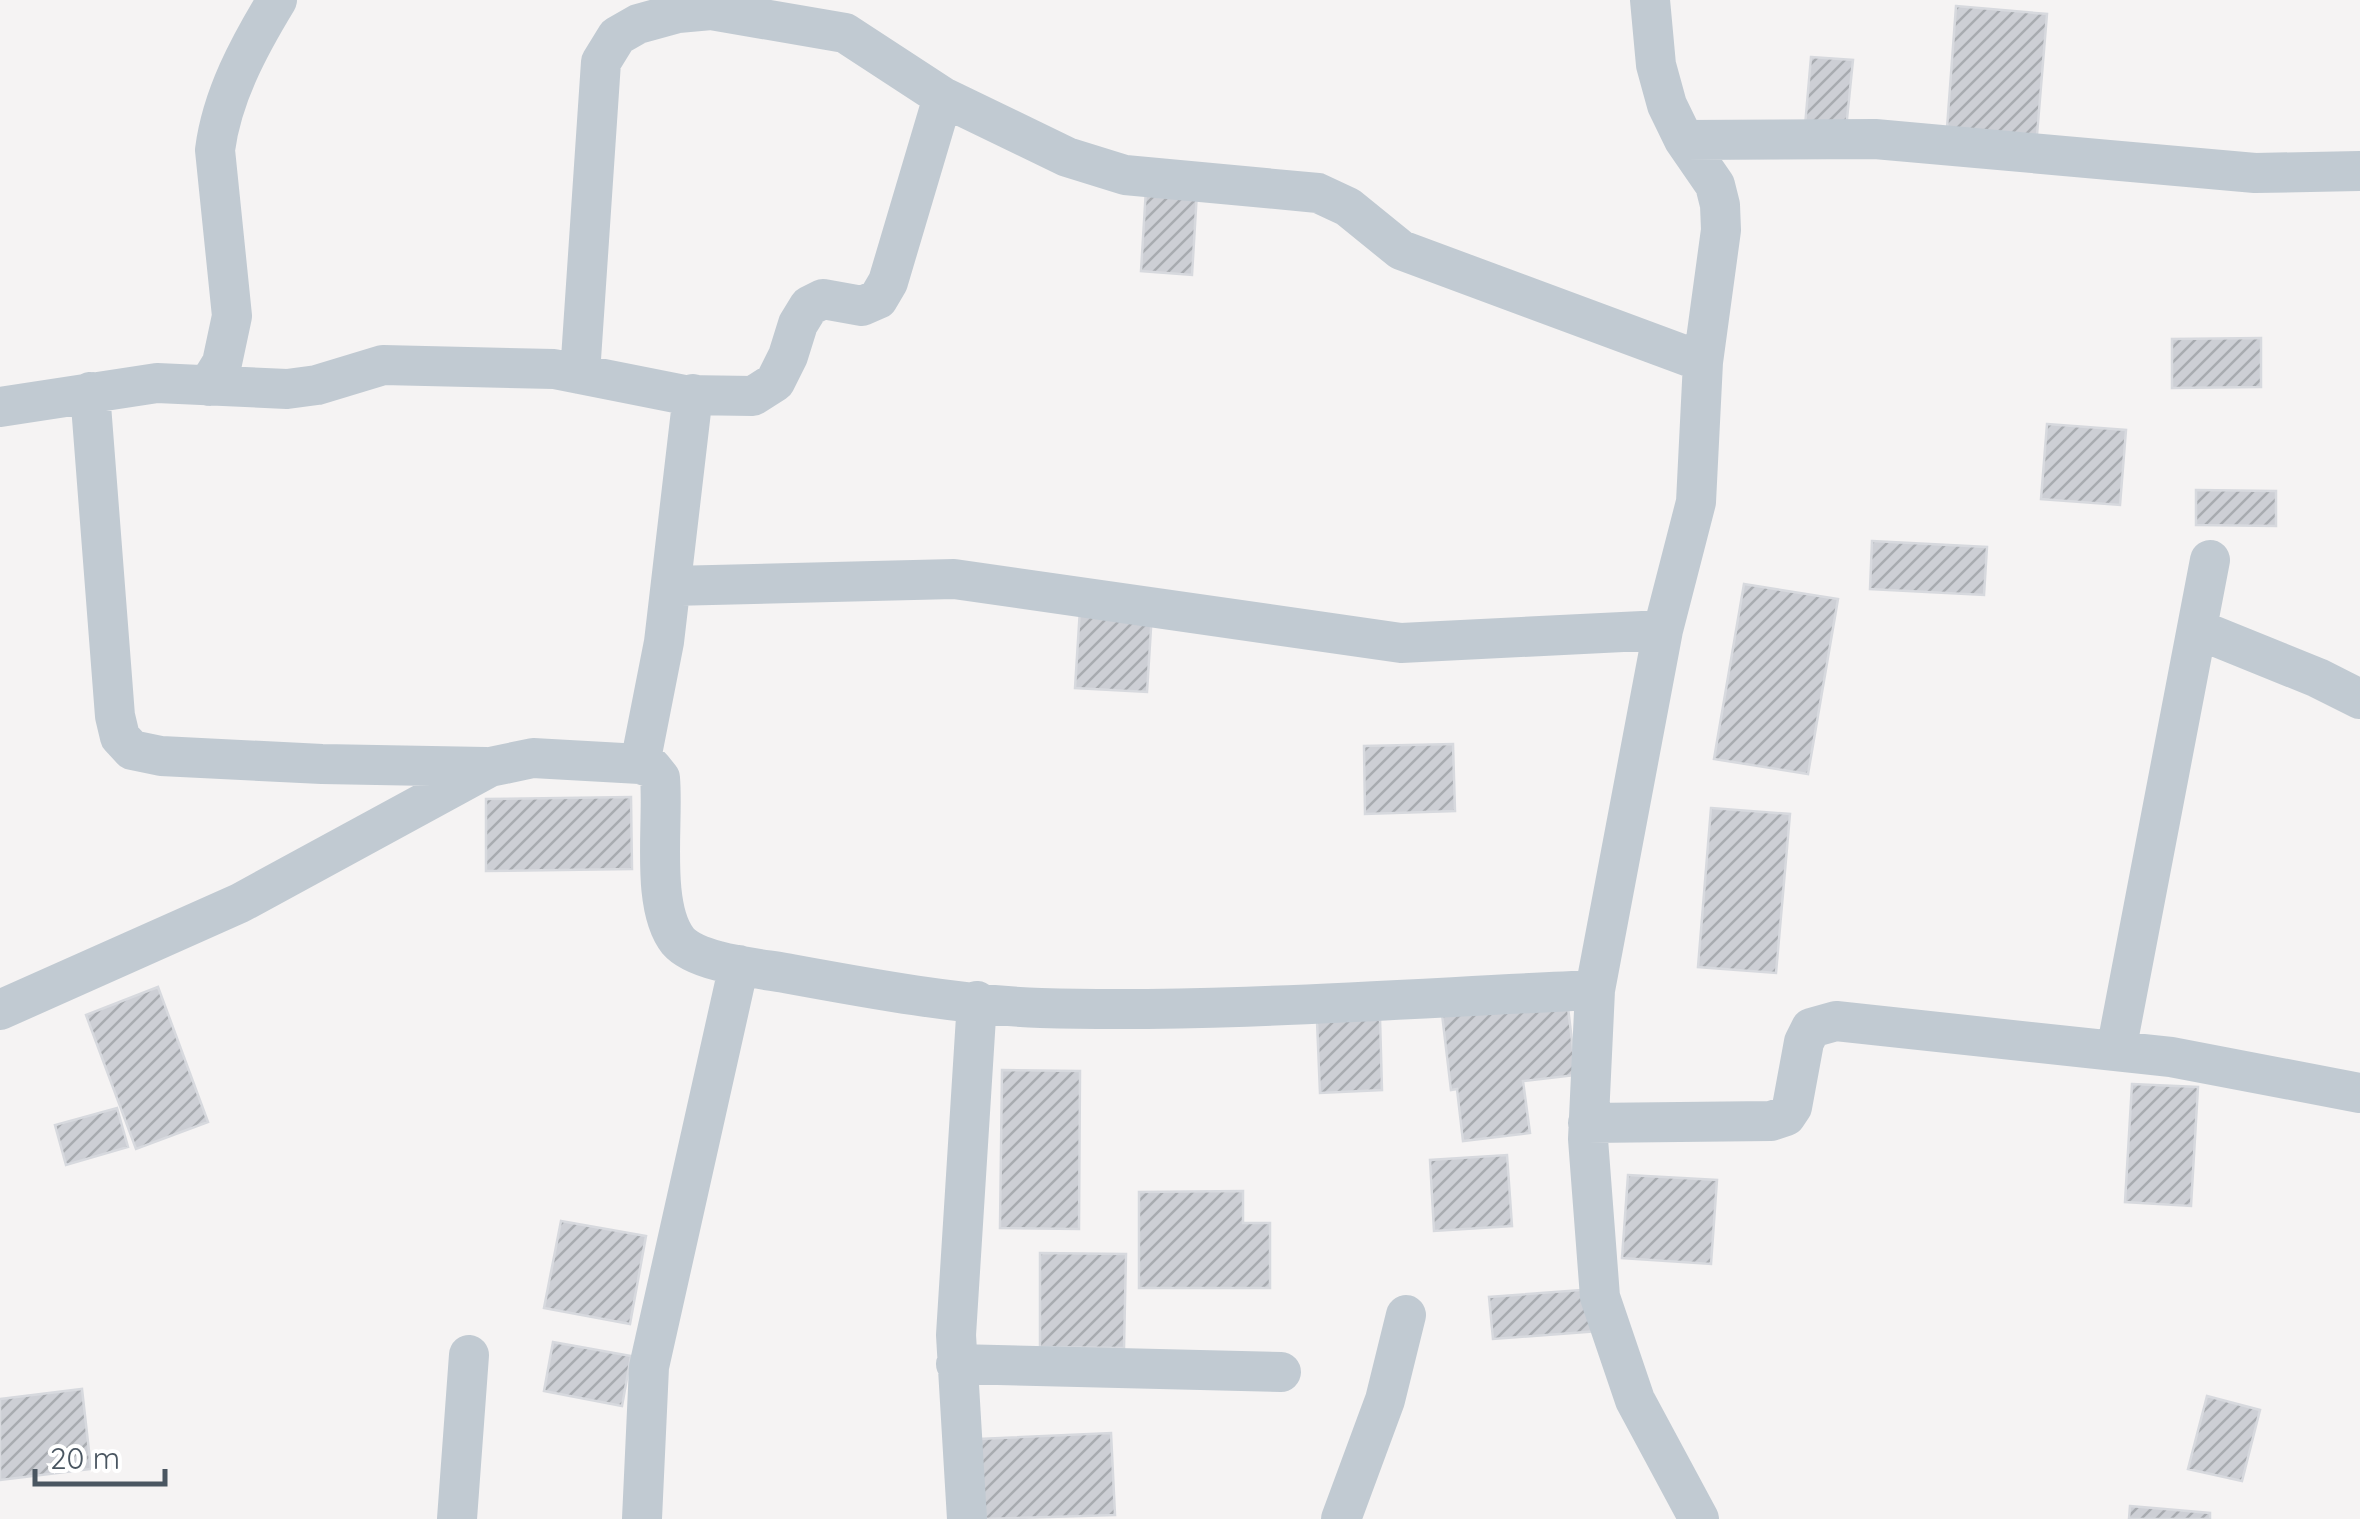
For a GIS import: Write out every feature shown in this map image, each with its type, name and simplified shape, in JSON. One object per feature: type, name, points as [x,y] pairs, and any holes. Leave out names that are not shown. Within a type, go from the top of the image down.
[{"type":"street","points":[[208,386],[222,362],[232,316],[214,150],[218,124],[252,41],[277,0]]},
{"type":"street","points":[[1650,0],[1656,66],[1667,104],[1684,140],[1715,185],[1722,230],[1702,362],[1696,502],[1662,630],[1595,990],[1588,1123],[1600,1297],[1635,1400],[1699,1519]]},
{"type":"street","points":[[580,374],[602,62],[617,36],[638,24],[678,13],[712,10],[837,16],[943,97],[1067,156],[1125,175],[1318,194],[1348,207],[1401,250],[1702,362]]},
{"type":"street","points":[[0,406],[156,384],[287,389],[317,385],[383,365],[554,369],[694,394],[753,396],[774,382],[809,306],[823,299],[862,306],[878,299],[888,282],[943,97]]},
{"type":"street","points":[[1684,140],[1875,138],[2254,173],[2360,171]]},
{"type":"street","points":[[90,392],[115,716],[120,737],[132,750],[161,756],[268,762],[490,767],[533,758],[640,764],[652,768],[660,778],[662,889],[671,929],[690,953],[836,982],[1039,1008],[1244,1005],[1595,990]]},
{"type":"street","points":[[640,764],[672,586],[694,394]]},
{"type":"street","points":[[2116,1051],[2210,560]]},
{"type":"street","points":[[672,586],[954,579],[1402,643],[1662,630]]},
{"type":"street","points":[[2198,629],[2360,699]]},
{"type":"street","points":[[0,1010],[240,903],[490,767]]},
{"type":"street","points":[[642,1519],[649,1366],[739,965]]},
{"type":"street","points":[[966,1519],[956,1364],[977,1002]]},
{"type":"street","points":[[1588,1123],[1723,1124],[1771,1122],[1786,1116],[1792,1107],[1804,1042],[1811,1028],[1836,1022],[2171,1057],[2360,1093]]},
{"type":"street","points":[[1341,1519],[1385,1400],[1406,1315]]},
{"type":"street","points":[[457,1519],[468,1356]]},
{"type":"street","points":[[956,1364],[1281,1372]]},
{"type":"building","points":[[1956,6],[2047,14],[2037,135],[1947,128]]},
{"type":"building","points":[[1811,57],[1853,60],[1846,129],[1805,126]]},
{"type":"building","points":[[1146,189],[1197,192],[1192,275],[1141,271]]},
{"type":"building","points":[[2261,338],[2261,387],[2172,388],[2172,339]]},
{"type":"building","points":[[2047,424],[2126,430],[2120,505],[2041,499]]},
{"type":"building","points":[[2196,490],[2276,491],[2276,526],[2196,525]]},
{"type":"building","points":[[1872,541],[1987,547],[1984,595],[1870,589]]},
{"type":"building","points":[[1744,584],[1838,599],[1808,774],[1714,759]]},
{"type":"building","points":[[1080,609],[1152,612],[1147,692],[1075,688]]},
{"type":"building","points":[[1453,744],[1455,811],[1365,814],[1364,746]]},
{"type":"building","points":[[631,797],[632,869],[486,871],[486,799]]},
{"type":"building","points":[[1711,808],[1790,814],[1776,973],[1698,967]]},
{"type":"building","points":[[158,987],[208,1122],[136,1149],[86,1015]]},
{"type":"building","points":[[1567,999],[1576,1075],[1523,1081],[1530,1133],[1463,1141],[1457,1089],[1451,1090],[1442,1014]]},
{"type":"building","points":[[1380,1018],[1382,1090],[1320,1093],[1317,1021]]},
{"type":"building","points":[[1002,1070],[1080,1071],[1079,1229],[1000,1228]]},
{"type":"building","points":[[2132,1084],[2198,1087],[2191,1206],[2125,1202]]},
{"type":"building","points":[[117,1108],[128,1147],[66,1165],[55,1125]]},
{"type":"building","points":[[1507,1155],[1512,1226],[1434,1231],[1430,1160]]},
{"type":"building","points":[[1628,1175],[1717,1180],[1711,1264],[1622,1258]]},
{"type":"building","points":[[1243,1191],[1243,1223],[1270,1223],[1270,1288],[1139,1288],[1139,1192]]},
{"type":"building","points":[[561,1221],[646,1236],[630,1324],[544,1308]]},
{"type":"building","points":[[1040,1253],[1126,1254],[1124,1348],[1040,1347]]},
{"type":"building","points":[[1594,1289],[1598,1331],[1493,1339],[1489,1297]]},
{"type":"building","points":[[553,1342],[631,1356],[622,1406],[544,1391]]},
{"type":"building","points":[[82,1389],[91,1469],[0,1480],[0,1399]]},
{"type":"building","points":[[2207,1396],[2260,1410],[2242,1481],[2188,1469]]},
{"type":"building","points":[[1111,1433],[1115,1515],[984,1519],[979,1439]]},
{"type":"building","points":[[2130,1506],[2210,1513],[2210,1519],[2129,1519]]}]
